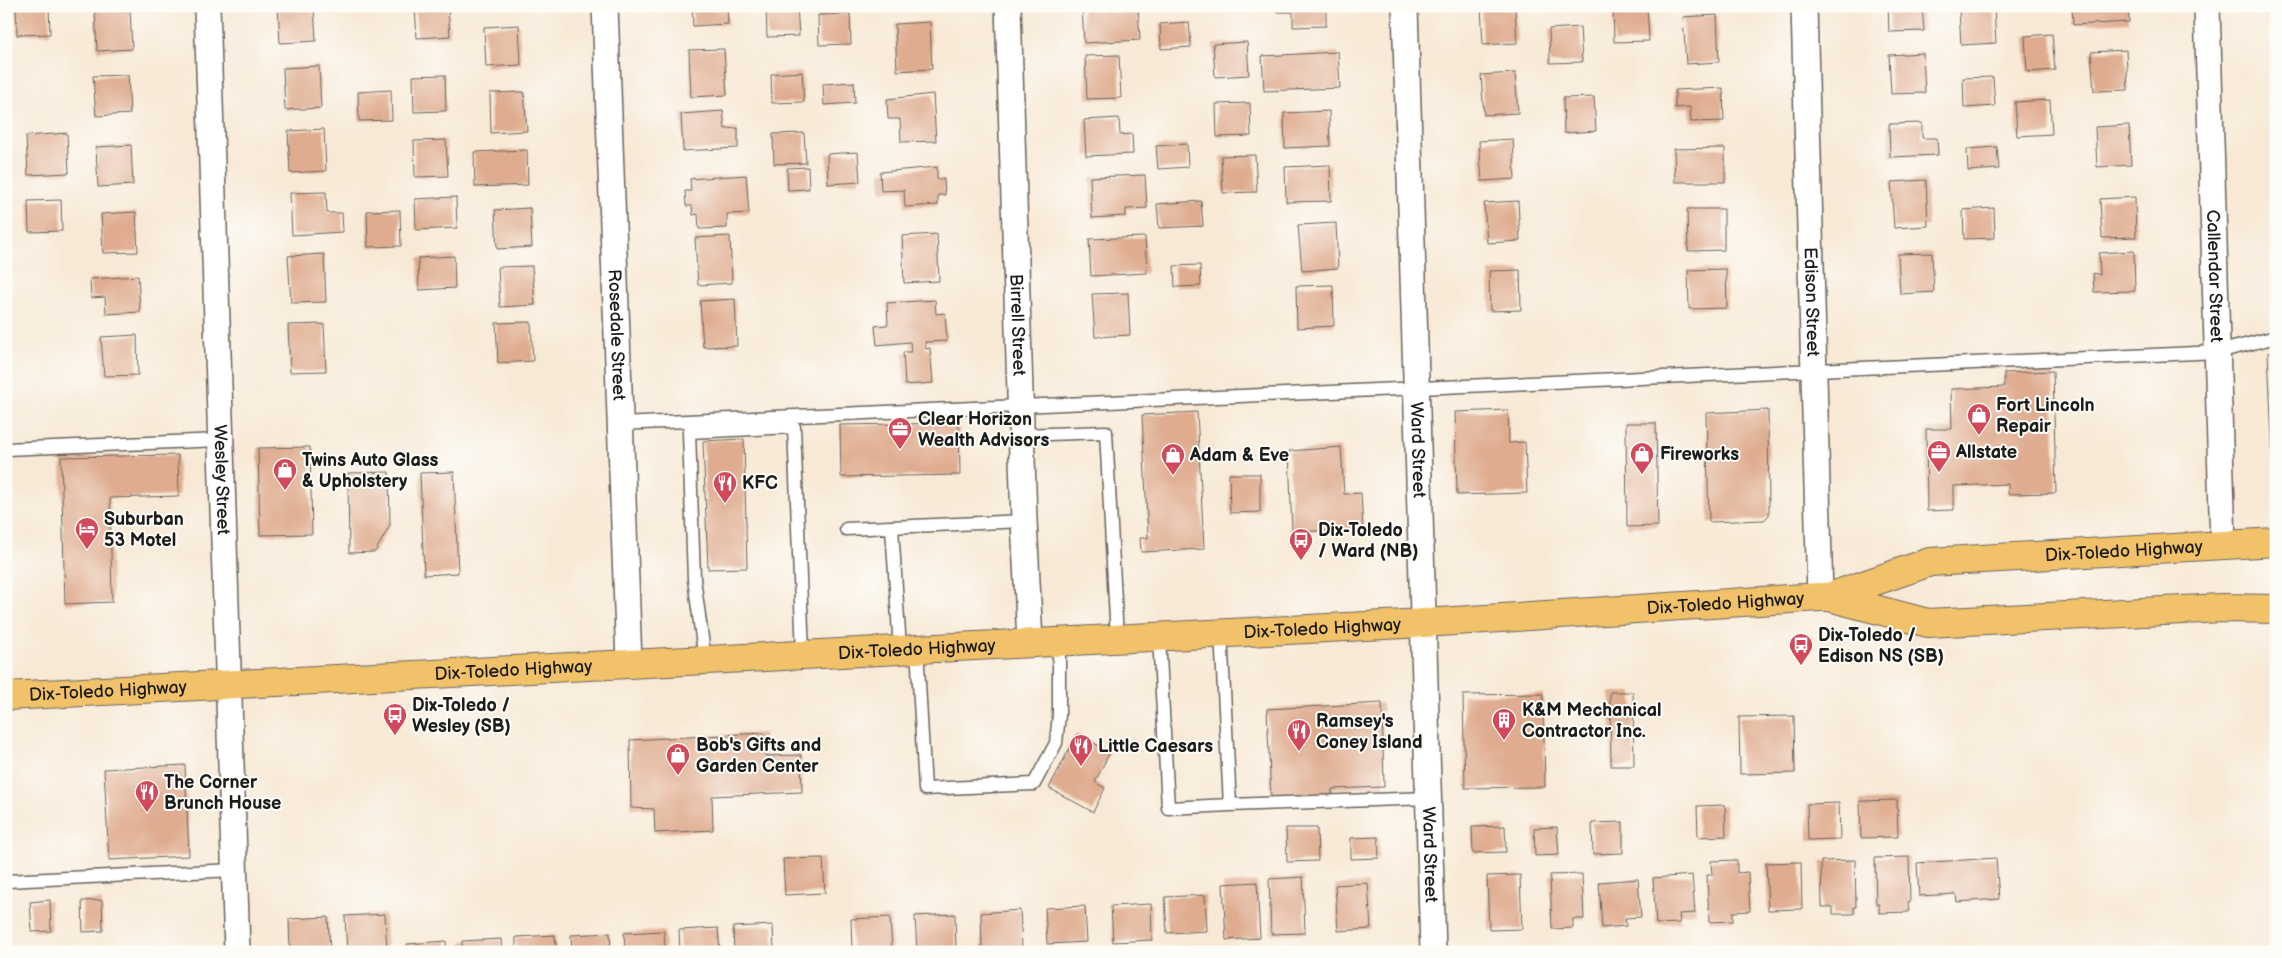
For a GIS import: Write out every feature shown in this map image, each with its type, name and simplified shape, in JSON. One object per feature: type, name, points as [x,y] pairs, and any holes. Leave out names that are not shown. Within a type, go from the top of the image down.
[{"type":"main road","name":"Dix-Toledo Highway","points":[[6,696],[1424,623],[1825,597],[1930,562],[2276,542]]},
{"type":"main road","name":"Dix-Toledo Highway","points":[[1825,597],[1928,623],[2222,608],[2276,610]]},
{"type":"street","name":"Wesley Street","points":[[207,6],[237,952]]},
{"type":"street","name":"Rosedale Street","points":[[606,6],[629,663]]},
{"type":"street","name":"Birrell Street","points":[[1008,6],[1021,435],[1030,642]]},
{"type":"street","name":"Ward Street","points":[[1405,6],[1430,798],[1428,833],[1433,952]]},
{"type":"street","name":"Edison Street","points":[[1804,6],[1814,370],[1825,597]]},
{"type":"street","name":"Callendar Street","points":[[2207,6],[2223,545]]},
{"type":"lane","points":[[620,424],[2218,352],[2276,337]]},
{"type":"lane","points":[[705,660],[694,579],[689,432],[794,427],[803,654]]},
{"type":"lane","points":[[1021,435],[1106,432],[1117,638]]},
{"type":"lane","points":[[6,449],[220,440]]},
{"type":"lane","points":[[846,529],[1024,521]]},
{"type":"lane","points":[[892,528],[925,789],[1034,784],[1056,743],[1059,715],[1059,641]]},
{"type":"lane","points":[[1221,633],[1230,805]]},
{"type":"lane","points":[[1159,636],[1168,808],[1430,798]]},
{"type":"lane","points":[[6,881],[234,870]]},
{"type":"building","points":[[16,6],[49,6],[50,34],[17,35]]},
{"type":"building","points":[[278,6],[314,6],[316,41],[280,43]]},
{"type":"building","points":[[692,6],[727,6],[728,24],[693,26]]},
{"type":"building","points":[[797,6],[799,36],[767,37],[766,7]]},
{"type":"building","points":[[1082,6],[1138,6],[1140,40],[1084,43]]},
{"type":"building","points":[[1277,6],[1326,6],[1326,26],[1293,27],[1293,12],[1277,12]]},
{"type":"building","points":[[1481,6],[1515,6],[1517,43],[1483,45]]},
{"type":"building","points":[[1647,6],[1649,41],[1614,42],[1613,7]]},
{"type":"building","points":[[1888,6],[1922,6],[1924,31],[1889,32]]},
{"type":"building","points":[[2072,6],[2128,6],[2129,22],[2073,25]]},
{"type":"building","points":[[448,7],[450,36],[417,38],[415,8]]},
{"type":"building","points":[[1994,7],[1996,43],[1961,45],[1959,9]]},
{"type":"building","points":[[130,10],[132,49],[97,51],[95,11]]},
{"type":"building","points":[[850,14],[851,44],[819,45],[818,15]]},
{"type":"building","points":[[1717,15],[1719,62],[1686,64],[1683,17]]},
{"type":"building","points":[[930,22],[932,69],[897,71],[895,24]]},
{"type":"building","points":[[1189,22],[1191,47],[1161,49],[1160,24]]},
{"type":"building","points":[[519,25],[521,65],[486,67],[484,27]]},
{"type":"building","points":[[1580,27],[1582,62],[1550,63],[1549,29]]},
{"type":"building","points":[[2052,34],[2055,70],[2027,72],[2025,36]]},
{"type":"building","points":[[1247,42],[1249,75],[1215,77],[1213,44]]},
{"type":"building","points":[[724,49],[727,95],[691,97],[689,50]]},
{"type":"building","points":[[2126,50],[2128,90],[2094,91],[2091,52]]},
{"type":"building","points":[[1338,52],[1340,88],[1264,91],[1262,56]]},
{"type":"building","points":[[1923,53],[1925,93],[1891,94],[1889,55]]},
{"type":"building","points":[[1119,55],[1121,98],[1087,99],[1085,56]]},
{"type":"building","points":[[319,66],[321,108],[285,110],[283,68]]},
{"type":"building","points":[[802,72],[804,102],[772,103],[771,74]]},
{"type":"building","points":[[1515,73],[1518,113],[1484,115],[1481,75]]},
{"type":"building","points":[[128,75],[130,114],[96,116],[93,76]]},
{"type":"building","points":[[445,75],[446,111],[414,112],[413,76]]},
{"type":"building","points":[[1993,77],[1995,106],[1964,108],[1963,78]]},
{"type":"building","points":[[854,82],[855,103],[824,105],[823,84]]},
{"type":"building","points":[[1723,88],[1724,121],[1691,122],[1690,107],[1675,108],[1675,90]]},
{"type":"building","points":[[391,90],[392,120],[359,121],[358,92]]},
{"type":"building","points":[[524,92],[527,131],[491,133],[490,93]]},
{"type":"building","points":[[933,94],[936,141],[901,142],[900,119],[888,119],[887,99]]},
{"type":"building","points":[[1594,97],[1596,131],[1564,133],[1563,98]]},
{"type":"building","points":[[2050,100],[2052,134],[2017,136],[2015,102]]},
{"type":"building","points":[[1250,103],[1251,136],[1217,137],[1216,104]]},
{"type":"building","points":[[723,111],[725,129],[738,128],[738,148],[683,151],[681,114]]},
{"type":"building","points":[[1329,111],[1330,146],[1285,148],[1284,113]]},
{"type":"building","points":[[1119,118],[1120,135],[1132,134],[1133,154],[1086,156],[1084,120]]},
{"type":"building","points":[[1922,123],[1922,138],[1937,138],[1938,155],[1890,157],[1889,124]]},
{"type":"building","points":[[2129,125],[2131,165],[2097,167],[2095,127]]},
{"type":"building","points":[[324,129],[326,171],[290,173],[288,131]]},
{"type":"building","points":[[67,133],[69,173],[28,175],[26,136]]},
{"type":"building","points":[[804,133],[806,163],[774,164],[773,134]]},
{"type":"building","points":[[1513,139],[1515,179],[1482,181],[1479,141]]},
{"type":"building","points":[[446,140],[448,176],[415,177],[414,141]]},
{"type":"building","points":[[1187,144],[1188,167],[1158,169],[1156,146]]},
{"type":"building","points":[[131,145],[133,185],[98,187],[96,147]]},
{"type":"building","points":[[1997,147],[1999,169],[1968,171],[1967,149]]},
{"type":"building","points":[[1725,148],[1725,182],[1675,182],[1674,149]]},
{"type":"building","points":[[527,150],[528,185],[475,187],[474,152]]},
{"type":"building","points":[[858,152],[860,182],[828,184],[827,154]]},
{"type":"building","points":[[1255,155],[1257,192],[1223,193],[1221,156]]},
{"type":"building","points":[[1330,165],[1331,201],[1286,202],[1285,167]]},
{"type":"building","points":[[808,167],[809,189],[788,190],[787,168]]},
{"type":"building","points":[[937,167],[937,179],[944,179],[945,195],[938,195],[938,205],[905,207],[904,190],[881,191],[880,172]]},
{"type":"building","points":[[746,175],[749,213],[727,214],[727,228],[699,229],[698,214],[693,215],[692,206],[686,206],[685,191],[691,191],[690,179]]},
{"type":"building","points":[[1145,175],[1147,208],[1126,209],[1126,216],[1092,218],[1090,177]]},
{"type":"building","points":[[1926,180],[1928,226],[1894,228],[1891,182]]},
{"type":"building","points":[[326,192],[327,213],[342,213],[343,232],[292,235],[290,193]]},
{"type":"building","points":[[456,197],[457,228],[416,230],[415,199]]},
{"type":"building","points":[[2135,197],[2136,237],[2102,238],[2100,199]]},
{"type":"building","points":[[61,200],[62,231],[29,232],[28,201]]},
{"type":"building","points":[[1201,201],[1203,226],[1159,228],[1157,204]]},
{"type":"building","points":[[1518,201],[1520,241],[1487,243],[1484,203]]},
{"type":"building","points":[[530,208],[532,247],[497,249],[495,210]]},
{"type":"building","points":[[1994,208],[1995,238],[1964,239],[1963,210]]},
{"type":"building","points":[[1687,209],[1724,209],[1724,250],[1688,251]]},
{"type":"building","points":[[400,210],[401,246],[368,247],[367,211]]},
{"type":"building","points":[[136,212],[138,252],[103,253],[101,214]]},
{"type":"building","points":[[1336,223],[1338,268],[1302,271],[1298,225]]},
{"type":"building","points":[[937,234],[939,281],[904,283],[902,236]]},
{"type":"building","points":[[730,236],[732,283],[698,285],[695,238]]},
{"type":"building","points":[[1145,237],[1147,273],[1091,276],[1089,239]]},
{"type":"building","points":[[2134,251],[2135,291],[2094,292],[2093,273],[2100,275],[2099,253]]},
{"type":"building","points":[[1932,253],[1934,292],[1900,294],[1898,254]]},
{"type":"building","points":[[324,254],[326,302],[291,303],[288,256]]},
{"type":"building","points":[[454,256],[455,288],[419,290],[418,258]]},
{"type":"building","points":[[1200,265],[1201,286],[1175,287],[1174,266]]},
{"type":"building","points":[[532,266],[535,305],[500,307],[498,267]]},
{"type":"building","points":[[1726,269],[1727,308],[1689,309],[1688,270]]},
{"type":"building","points":[[1520,270],[1521,310],[1490,311],[1489,271]]},
{"type":"building","points":[[138,276],[140,312],[106,314],[105,297],[91,298],[90,279]]},
{"type":"building","points":[[1333,285],[1334,326],[1297,328],[1296,286]]},
{"type":"building","points":[[1128,293],[1130,335],[1095,337],[1092,294]]},
{"type":"building","points":[[735,299],[737,346],[703,347],[700,301]]},
{"type":"building","points":[[935,300],[936,314],[945,313],[947,341],[925,342],[926,349],[930,348],[933,383],[905,385],[903,352],[911,352],[910,342],[877,345],[875,326],[888,325],[887,303]]},
{"type":"building","points":[[531,322],[533,361],[498,363],[496,323]]},
{"type":"building","points":[[324,324],[326,371],[290,372],[288,325]]},
{"type":"building","points":[[137,335],[138,375],[104,376],[101,337]]},
{"type":"building","points":[[2276,352],[2276,462],[2273,462],[2268,353]]},
{"type":"building","points":[[2053,371],[2056,493],[2008,494],[2008,484],[1954,486],[1954,510],[1927,511],[1926,429],[1952,429],[1951,389],[2004,387],[2004,373]]},
{"type":"building","points":[[1508,410],[1509,443],[1525,442],[1527,493],[1457,495],[1455,412]]},
{"type":"building","points":[[1768,410],[1769,515],[1764,520],[1709,522],[1706,413]]},
{"type":"building","name":"Adam & Eve","points":[[1197,412],[1204,549],[1141,552],[1140,538],[1148,538],[1142,415]]},
{"type":"building","name":"Clear Horizon Wealth Advisors","points":[[959,423],[960,475],[841,477],[840,425]]},
{"type":"building","name":"Fireworks","points":[[1626,423],[1656,423],[1658,526],[1627,527]]},
{"type":"building","name":"KFC","points":[[744,439],[747,568],[708,569],[703,441]]},
{"type":"building","name":"Twins Auto Glass & Upholstery","points":[[310,447],[312,534],[260,535],[258,448]]},
{"type":"building","points":[[1341,447],[1344,494],[1361,493],[1363,529],[1292,532],[1289,451]]},
{"type":"building","name":"Suburban 53 Motel","points":[[178,455],[179,496],[110,498],[112,602],[65,604],[61,457]]},
{"type":"building","points":[[389,472],[390,525],[375,552],[349,553],[348,473]]},
{"type":"building","points":[[454,472],[458,573],[424,575],[420,473]]},
{"type":"building","points":[[1229,474],[1260,474],[1260,512],[1230,513]]},
{"type":"building","points":[[1610,692],[1633,692],[1634,766],[1611,766]]},
{"type":"building","name":"K&M Mechanical Contractor Inc.","points":[[1543,694],[1545,787],[1465,788],[1463,695]]},
{"type":"building","points":[[1382,703],[1384,787],[1332,789],[1332,796],[1271,799],[1267,709]]},
{"type":"building","points":[[1794,716],[1795,773],[1740,774],[1739,717]]},
{"type":"building","points":[[764,733],[765,756],[801,755],[802,792],[712,796],[713,830],[655,833],[654,809],[631,808],[630,740]]},
{"type":"building","name":"Little Caesars","points":[[1077,734],[1110,752],[1095,782],[1105,788],[1093,812],[1049,788]]},
{"type":"building","name":"The Corner Brunch House","points":[[185,765],[189,856],[109,860],[104,769]]},
{"type":"building","points":[[1897,800],[1898,837],[1861,838],[1860,801]]},
{"type":"building","points":[[1839,803],[1840,839],[1808,840],[1807,804]]},
{"type":"building","points":[[1725,805],[1726,836],[1698,837],[1697,806]]},
{"type":"building","points":[[1623,822],[1623,853],[1593,854],[1592,823]]},
{"type":"building","points":[[1505,826],[1506,852],[1473,853],[1472,827]]},
{"type":"building","points":[[1557,827],[1559,855],[1535,856],[1534,828]]},
{"type":"building","points":[[1286,828],[1317,828],[1318,861],[1287,862]]},
{"type":"building","points":[[1378,837],[1379,858],[1351,859],[1351,838]]},
{"type":"building","points":[[1909,857],[1909,912],[1879,913],[1879,904],[1876,904],[1875,858]]},
{"type":"building","points":[[823,858],[825,893],[785,895],[783,859]]},
{"type":"building","points":[[1996,858],[1999,899],[1957,902],[1956,894],[1919,896],[1917,863]]},
{"type":"building","points":[[1737,860],[1737,873],[1748,872],[1750,911],[1733,912],[1733,921],[1709,922],[1707,875],[1712,875],[1711,861]]},
{"type":"building","points":[[1855,860],[1856,907],[1854,907],[1854,914],[1833,914],[1833,907],[1822,907],[1821,861]]},
{"type":"building","points":[[1801,862],[1802,909],[1768,910],[1766,863]]},
{"type":"building","points":[[1582,874],[1584,919],[1573,919],[1573,928],[1552,929],[1550,875]]},
{"type":"building","points":[[1520,875],[1522,929],[1489,930],[1487,876]]},
{"type":"building","points":[[1692,875],[1695,913],[1679,914],[1680,923],[1656,924],[1653,878]]},
{"type":"building","points":[[1303,877],[1305,933],[1271,934],[1269,879]]},
{"type":"building","points":[[1638,879],[1641,917],[1625,918],[1626,926],[1602,928],[1599,882]]},
{"type":"building","points":[[1257,882],[1260,938],[1226,940],[1223,884]]},
{"type":"building","points":[[1368,883],[1371,929],[1338,931],[1335,885]]},
{"type":"building","points":[[1205,895],[1207,931],[1167,933],[1165,897]]},
{"type":"building","points":[[50,900],[51,931],[32,932],[30,902]]},
{"type":"building","points":[[102,900],[103,931],[83,932],[82,901]]},
{"type":"building","points":[[1151,904],[1152,940],[1113,942],[1111,906]]},
{"type":"building","points":[[1085,906],[1087,942],[1047,944],[1045,908]]},
{"type":"building","points":[[1020,910],[1022,947],[982,948],[981,913]]},
{"type":"building","points":[[385,914],[387,952],[347,952],[345,916]]},
{"type":"building","points":[[955,914],[956,950],[917,952],[915,916]]},
{"type":"building","points":[[328,917],[330,952],[290,952],[289,919]]},
{"type":"building","points":[[890,917],[892,952],[852,952],[851,919]]},
{"type":"building","points":[[773,925],[774,952],[734,952],[733,927]]},
{"type":"building","points":[[718,928],[720,952],[680,952],[679,930]]},
{"type":"building","points":[[664,931],[665,952],[625,952],[624,933]]},
{"type":"building","points":[[610,933],[611,952],[572,952],[571,935]]},
{"type":"building","points":[[555,935],[556,952],[516,952],[516,937]]},
{"type":"building","points":[[501,939],[502,952],[462,952],[462,941]]},
{"type":"building","points":[[446,941],[447,952],[407,952],[407,944]]},
{"type":"place","name":"Fort Lincoln Repair","points":[[1979,436]]},
{"type":"place","name":"Clear Horizon Wealth Advisors","points":[[900,450]]},
{"type":"place","name":"Allstate","points":[[1939,473]]},
{"type":"place","name":"Fireworks","points":[[1642,475]]},
{"type":"place","name":"Adam & Eve","points":[[1173,476]]},
{"type":"place","name":"Twins Auto Glass & Upholstery","points":[[285,491]]},
{"type":"place","name":"KFC","points":[[725,504]]},
{"type":"place","name":"Suburban 53 Motel","points":[[87,550]]},
{"type":"place","name":"Dix-Toledo / Ward (NB)","points":[[1301,561]]},
{"type":"place","name":"Dix-Toledo / Edison NS (SB)","points":[[1801,666]]},
{"type":"place","name":"Dix-Toledo / Wesley (SB)","points":[[395,736]]},
{"type":"place","name":"K&M Mechanical Contractor Inc.","points":[[1504,741]]},
{"type":"place","name":"Ramsey's Coney Island","points":[[1299,752]]},
{"type":"place","name":"Little Caesars","points":[[1081,767]]},
{"type":"place","name":"Bob's Gifts and Garden Center","points":[[678,776]]},
{"type":"place","name":"The Corner Brunch House","points":[[147,813]]}]
